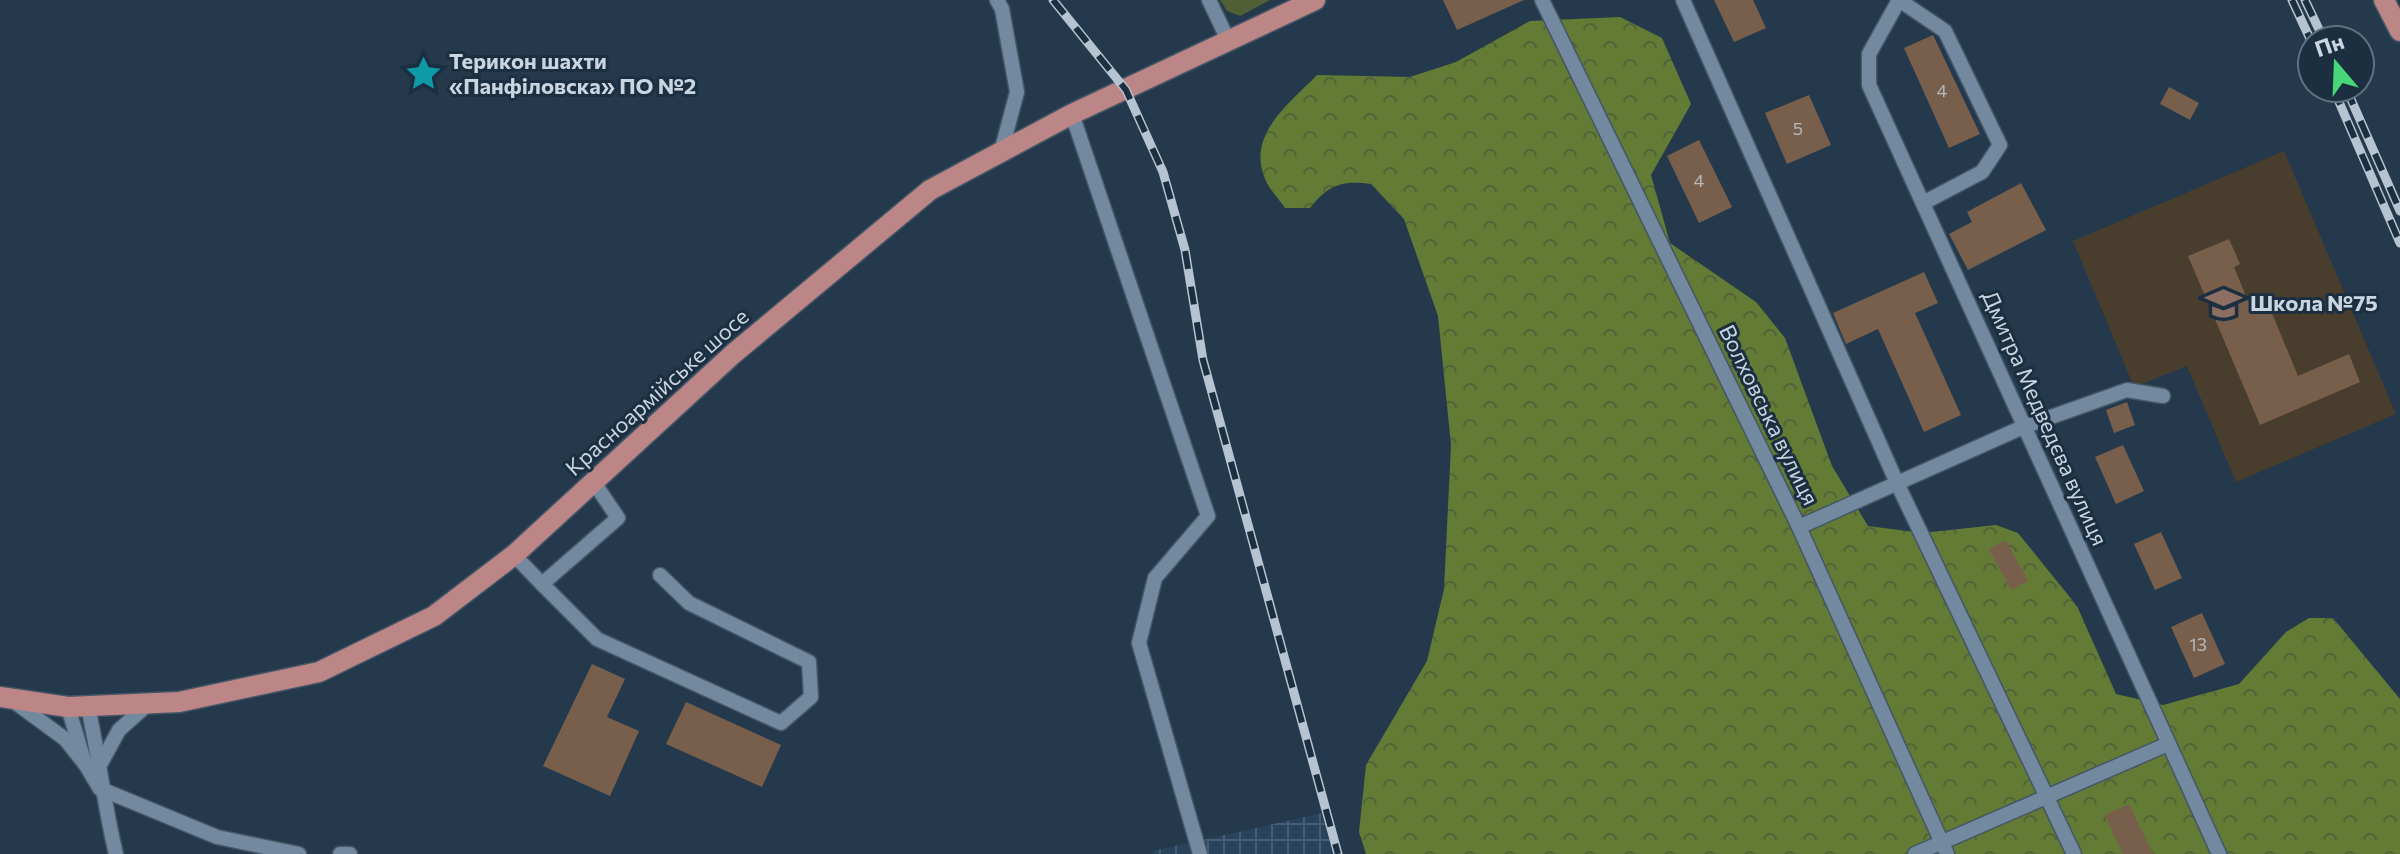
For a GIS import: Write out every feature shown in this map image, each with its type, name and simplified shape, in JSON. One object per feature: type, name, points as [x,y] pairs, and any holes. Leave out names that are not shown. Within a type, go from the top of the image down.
[{"type":"main road","name":"Красноармійське шосе","points":[[6,699],[78,707],[179,702],[319,672],[434,616],[514,555],[733,354],[930,190],[1072,114],[1315,0]]},
{"type":"main road","points":[[2384,0],[2400,31]]},
{"type":"street","points":[[997,0],[1002,9],[1017,92],[1001,152]]},
{"type":"street","points":[[1209,0],[1229,42]]},
{"type":"street","name":"Волховська вулиця","points":[[1542,0],[1799,527],[1944,848]]},
{"type":"street","points":[[1683,0],[1897,483],[2074,854]]},
{"type":"street","points":[[1899,0],[1945,31],[2000,145],[1982,172],[1925,202]]},
{"type":"street","name":"Дмитра Медведєва вулиця","points":[[1899,0],[1869,54],[1869,85],[1925,202],[2023,427],[2219,854]]},
{"type":"street","points":[[1072,114],[1208,516],[1155,578],[1139,643],[1200,854]]},
{"type":"street","points":[[1799,527],[2023,427],[2127,390],[2163,396]]},
{"type":"street","points":[[542,584],[618,518],[593,481]]},
{"type":"street","points":[[514,555],[597,639],[781,723],[811,697],[809,662],[689,603],[660,575]]},
{"type":"street","points":[[6,699],[65,739],[101,789],[217,837],[299,854]]},
{"type":"street","points":[[101,763],[119,730],[147,705]]},
{"type":"street","points":[[78,707],[85,764]]},
{"type":"street","points":[[78,707],[101,763],[101,789],[116,854]]},
{"type":"street","points":[[1915,854],[1944,848],[2046,797],[2168,744]]},
{"type":"street","points":[[340,854],[350,854]]},
{"type":"shaded area","name":"Школа №75","points":[[2284,151],[2396,414],[2236,482],[2187,366],[2134,387],[2073,241]]},
{"type":"shaded area","points":[[1327,812],[1337,854],[1154,854],[1153,851]]},
{"type":"green space","points":[[1220,0],[1270,0],[1240,16],[1227,11]]},
{"type":"green space","points":[[1620,17],[1662,38],[1691,104],[1651,175],[1670,243],[1756,302],[1785,338],[1832,466],[1868,526],[1922,533],[1996,525],[2018,533],[2077,606],[2116,694],[2163,705],[2239,684],[2286,632],[2309,618],[2333,618],[2400,699],[2400,854],[1366,854],[1359,832],[1366,765],[1427,661],[1444,589],[1451,445],[1438,316],[1404,219],[1371,184],[1336,186],[1310,208],[1285,208],[1266,180],[1261,160],[1262,146],[1274,120],[1317,75],[1410,77],[1456,62],[1530,21]]},
{"type":"building","points":[[1443,0],[1524,0],[1457,30]]},
{"type":"building","points":[[1714,0],[1753,0],[1766,28],[1734,42]]},
{"type":"building","points":[[1933,35],[1980,134],[1949,148],[1904,48]]},
{"type":"building","points":[[2169,87],[2199,103],[2190,120],[2160,104]]},
{"type":"building","points":[[1809,95],[1831,145],[1787,164],[1765,113]]},
{"type":"building","points":[[1699,140],[1732,207],[1699,223],[1667,156]]},
{"type":"building","points":[[2021,183],[2046,230],[1968,270],[1949,234],[1972,222],[1967,212]]},
{"type":"building","points":[[2229,239],[2240,264],[2234,267],[2248,301],[2264,294],[2298,376],[2349,354],[2360,382],[2260,425],[2188,256]]},
{"type":"building","points":[[1924,272],[1938,303],[1915,313],[1961,415],[1924,432],[1878,329],[1846,344],[1833,313]]},
{"type":"building","points":[[2127,402],[2135,425],[2114,433],[2106,410]]},
{"type":"building","points":[[2123,445],[2144,491],[2116,504],[2095,457]]},
{"type":"building","points":[[2161,532],[2182,578],[2155,590],[2134,544]]},
{"type":"building","points":[[2006,540],[2028,581],[2011,590],[1989,549]]},
{"type":"building","points":[[2202,613],[2225,664],[2194,678],[2171,627]]},
{"type":"building","points":[[592,664],[625,679],[607,717],[639,731],[610,796],[543,766]]},
{"type":"building","points":[[686,702],[781,745],[762,787],[666,744]]},
{"type":"building","points":[[2129,804],[2153,854],[2123,854],[2105,815]]},
{"type":"railway","points":[[1053,0],[1126,90],[1163,172],[1185,250],[1203,360],[1338,854]]},
{"type":"railway","points":[[2292,0],[2303,24]]},
{"type":"railway","points":[[2305,0],[2316,24]]},
{"type":"railway","points":[[2340,104],[2400,243]]},
{"type":"railway","points":[[2353,104],[2400,211]]},
{"type":"place","name":"Терикон шахти «Панфiловска» ПО №2","points":[[423,74]]},
{"type":"place","name":"Школа №75","points":[[2224,303]]}]
